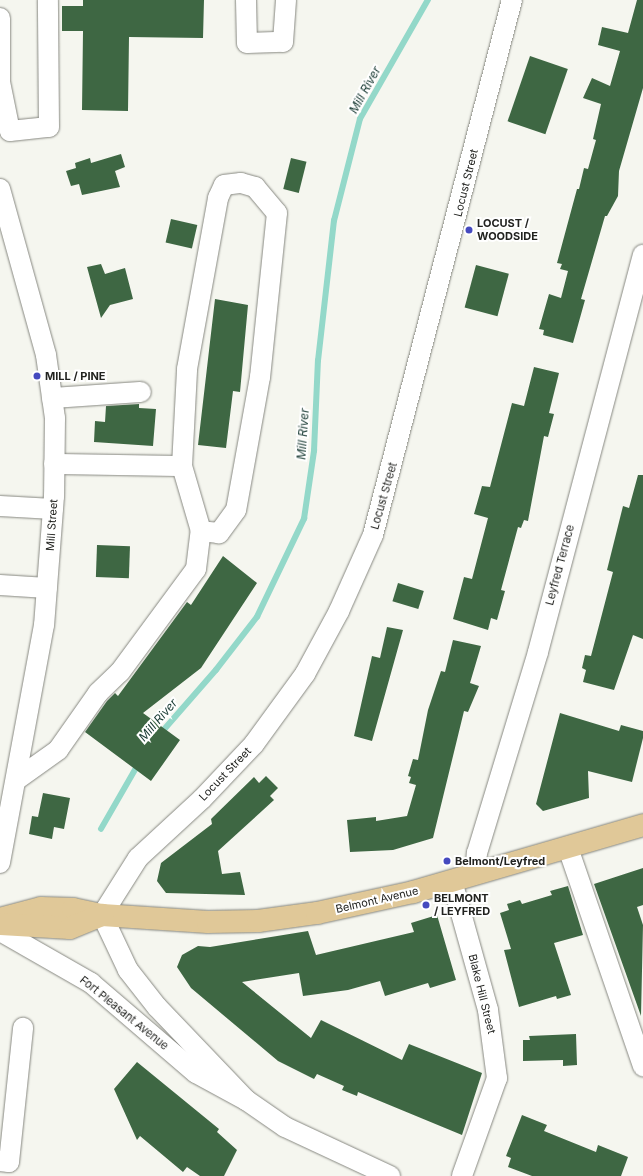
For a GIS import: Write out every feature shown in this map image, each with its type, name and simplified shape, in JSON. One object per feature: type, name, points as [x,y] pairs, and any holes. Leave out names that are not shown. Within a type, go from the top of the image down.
[{"type":"main road","name":"Belmont Avenue","points":[[102,915],[208,922],[258,921],[318,913],[452,881],[643,825]]},
{"type":"main road","points":[[0,919],[41,908],[73,908],[102,915]]},
{"type":"main road","points":[[0,924],[70,928],[102,915]]},
{"type":"street","points":[[0,18],[0,82],[10,131],[49,127],[48,0]]},
{"type":"street","points":[[246,0],[247,43],[284,42],[286,0]]},
{"type":"street","name":"Locust Street","points":[[102,915],[138,858],[202,799],[254,744],[305,674],[339,611],[373,535],[512,0]]},
{"type":"street","points":[[16,780],[58,750],[98,693],[120,672],[196,570],[201,531],[182,466],[188,369],[218,198],[224,185],[240,183],[255,187],[277,213],[260,377],[236,510],[219,533],[201,531]]},
{"type":"street","name":"Mill Street","points":[[0,189],[42,340],[52,398],[54,464],[53,509],[47,588],[35,684],[1,855]]},
{"type":"street","name":"Leyfred Terrace","points":[[474,874],[477,853],[538,652],[643,255]]},
{"type":"street","points":[[52,398],[140,392]]},
{"type":"street","points":[[54,464],[182,466]]},
{"type":"street","points":[[0,506],[53,509]]},
{"type":"street","points":[[0,585],[47,588]]},
{"type":"street","points":[[568,848],[643,1066]]},
{"type":"street","name":"Blake Hill Street","points":[[452,881],[488,1010],[497,1078],[462,1176]]},
{"type":"street","name":"Fort Pleasant Avenue","points":[[102,915],[128,970],[157,1007],[246,1100]]},
{"type":"street","name":"Fort Pleasant Avenue","points":[[0,931],[90,983],[196,1073],[246,1100],[285,1127],[390,1176]]},
{"type":"street","points":[[0,1161],[9,1162],[23,1028]]},
{"type":"building","points":[[83,0],[204,0],[203,38],[129,37],[128,111],[82,110],[83,31],[62,31],[62,6],[83,6]]},
{"type":"building","points":[[637,0],[643,0],[643,88],[619,171],[618,196],[607,216],[605,216],[581,299],[585,300],[573,343],[543,335],[544,330],[539,329],[549,294],[561,298],[568,271],[560,269],[562,264],[557,263],[577,189],[579,189],[584,168],[588,169],[596,140],[593,139],[601,104],[583,98],[592,78],[610,86],[620,51],[598,45],[602,27],[628,33]]},
{"type":"building","points":[[530,56],[568,69],[545,134],[508,121]]},
{"type":"building","points":[[121,154],[125,167],[115,171],[120,187],[82,195],[79,184],[71,186],[66,171],[76,168],[75,163],[90,158],[91,163]]},
{"type":"building","points":[[291,158],[307,162],[299,193],[283,189]]},
{"type":"building","points":[[171,219],[197,225],[192,248],[166,242]]},
{"type":"building","points":[[101,264],[105,274],[125,268],[133,299],[110,305],[101,318],[87,267]]},
{"type":"building","points":[[476,265],[509,274],[497,316],[465,308]]},
{"type":"building","points":[[215,299],[248,305],[240,392],[233,391],[226,448],[198,445]]},
{"type":"building","points":[[534,367],[559,373],[549,413],[554,414],[548,437],[544,436],[528,521],[524,520],[521,528],[518,527],[501,590],[505,591],[497,620],[491,618],[488,630],[453,619],[464,577],[472,579],[488,518],[474,514],[482,486],[490,487],[512,403],[524,406]]},
{"type":"building","points":[[139,404],[139,408],[156,409],[153,446],[94,442],[95,421],[105,422],[106,406]]},
{"type":"building","points":[[638,475],[643,475],[643,639],[633,635],[614,690],[583,682],[586,670],[582,668],[585,655],[591,656],[613,572],[607,570],[623,506],[629,508]]},
{"type":"building","points":[[97,545],[130,546],[129,578],[96,577]]},
{"type":"building","points":[[223,556],[257,583],[201,668],[143,713],[180,740],[151,781],[85,732],[107,701],[115,693],[118,696],[187,602],[191,605]]},
{"type":"building","points":[[398,583],[424,591],[418,609],[392,601]]},
{"type":"building","points":[[387,627],[403,630],[372,741],[354,736],[372,656],[380,658]]},
{"type":"building","points":[[453,640],[481,646],[470,683],[479,686],[468,712],[464,711],[433,838],[393,850],[350,852],[347,820],[376,817],[376,821],[407,816],[416,785],[409,783],[411,777],[408,776],[413,759],[418,760],[428,710],[441,671],[445,672]]},
{"type":"building","points":[[560,713],[619,731],[621,725],[643,731],[643,738],[632,782],[588,771],[589,798],[543,811],[536,804]]},
{"type":"building","points":[[266,776],[278,788],[270,796],[274,800],[218,851],[222,874],[240,872],[245,895],[166,893],[157,881],[161,863],[212,824],[211,819],[254,777],[259,783]]},
{"type":"building","points":[[43,793],[70,798],[64,829],[54,827],[52,839],[29,834],[32,816],[38,817]]},
{"type":"building","points":[[643,868],[643,905],[637,907],[643,925],[641,1016],[594,884]]},
{"type":"building","points":[[568,886],[583,935],[554,943],[571,995],[557,999],[556,996],[519,1007],[504,950],[511,949],[500,913],[509,910],[507,904],[520,900],[522,904],[552,895],[550,891]]},
{"type":"building","points":[[437,915],[456,980],[430,988],[428,983],[385,996],[380,981],[348,990],[303,996],[299,973],[242,982],[311,1038],[321,1020],[402,1060],[409,1044],[482,1073],[462,1135],[358,1092],[357,1096],[342,1090],[344,1086],[317,1074],[314,1079],[278,1061],[191,988],[177,967],[182,955],[198,946],[210,947],[308,931],[316,955],[414,932],[411,923]]},
{"type":"building","points":[[576,1034],[577,1065],[563,1066],[563,1060],[523,1061],[523,1040],[530,1040],[529,1036]]},
{"type":"building","points":[[137,1062],[219,1129],[217,1132],[237,1150],[224,1176],[200,1176],[187,1167],[183,1172],[140,1136],[137,1140],[114,1089]]},
{"type":"building","points":[[522,1115],[547,1125],[544,1131],[596,1152],[598,1145],[628,1157],[621,1176],[532,1176],[508,1167],[511,1158],[506,1156]]},
{"type":"waterway","name":"Mill River","points":[[161,733],[216,670],[257,617],[304,519],[314,451],[318,361],[334,221],[360,119],[428,0]]},
{"type":"waterway","name":"Mill River","points":[[101,829],[139,763]]},
{"type":"place","name":"LOCUST / WOODSIDE","points":[[469,230]]},
{"type":"place","name":"MILL / PINE","points":[[37,376]]},
{"type":"place","name":"Belmont/Leyfred","points":[[447,861]]},
{"type":"place","name":"BELMONT / LEYFRED","points":[[426,905]]}]
